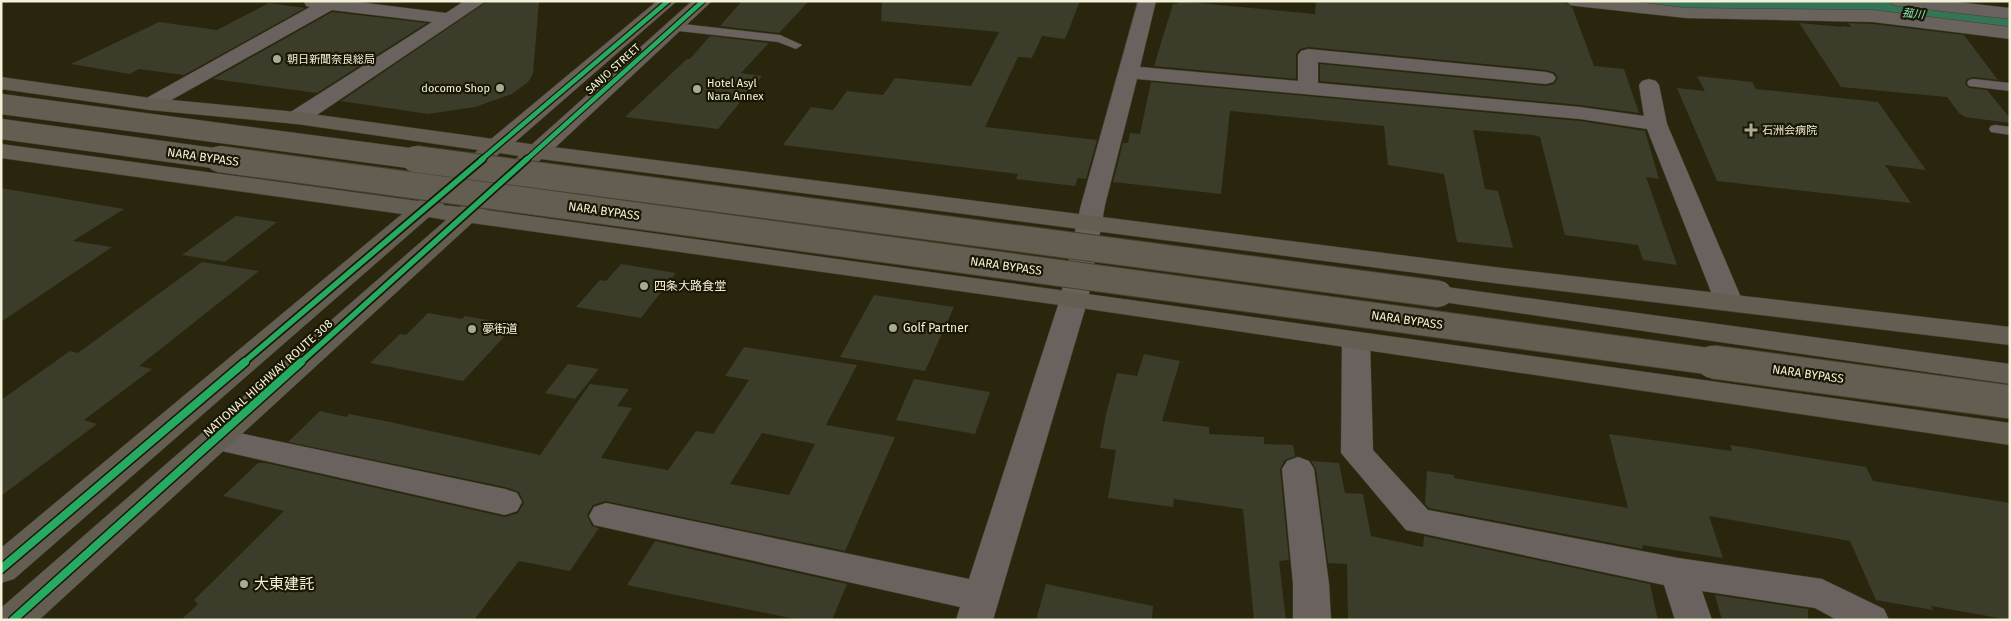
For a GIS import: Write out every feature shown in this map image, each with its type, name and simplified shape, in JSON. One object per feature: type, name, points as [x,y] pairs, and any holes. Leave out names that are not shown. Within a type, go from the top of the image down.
[{"type":"highway","points":[[1,84],[150,104],[297,118],[537,152],[1090,223],[2010,336]]},
{"type":"highway","name":"NARA BYPASS","points":[[1,104],[1439,294],[2010,374]]},
{"type":"highway","name":"NARA BYPASS","points":[[1,129],[2010,402]]},
{"type":"highway","points":[[498,146],[503,167],[512,175],[537,188],[637,204],[665,212],[680,228],[683,246]]},
{"type":"highway","name":"NATIONAL HIGHWAY ROUTE 308","points":[[1,570],[498,146]]},
{"type":"highway","points":[[1,151],[1074,300],[2010,434]]},
{"type":"highway","name":"NATIONAL HIGHWAY ROUTE 308","points":[[13,620],[537,152]]},
{"type":"main road","name":"SANJO STREET","points":[[498,146],[668,1]]},
{"type":"main road","name":"SANJO STREET","points":[[537,152],[703,1]]},
{"type":"street","points":[[304,1],[450,18]]},
{"type":"street","points":[[297,118],[477,1]]},
{"type":"street","points":[[606,516],[978,608],[1074,300],[1090,223],[1147,1]]},
{"type":"street","points":[[1576,1],[1686,13],[1873,16],[2010,33]]},
{"type":"street","points":[[1899,1],[2010,14]]},
{"type":"street","points":[[150,104],[329,4]]},
{"type":"street","points":[[1308,88],[1308,55],[1546,78]]},
{"type":"street","points":[[1128,72],[1580,112],[1604,118],[1656,124]]},
{"type":"street","points":[[1650,85],[1656,124],[1729,302]]},
{"type":"street","points":[[1356,341],[1357,453],[1418,521],[1678,573],[1822,594],[1872,620]]},
{"type":"street","points":[[216,440],[505,502]]},
{"type":"street","points":[[1298,469],[1311,584],[1312,620]]},
{"type":"street","points":[[1678,573],[1694,620]]},
{"type":"lane","points":[[674,27],[780,38],[796,44]]},
{"type":"lane","points":[[1974,83],[2010,87]]},
{"type":"building","points":[[488,1],[539,1],[533,74],[528,82],[512,94],[475,107],[428,114],[341,101]]},
{"type":"building","points":[[742,1],[809,1],[779,33],[720,26]]},
{"type":"building","points":[[882,1],[1080,1],[1065,39],[1042,36],[1032,58],[1018,57],[985,127],[1097,140],[1086,179],[1078,178],[1075,186],[1016,179],[1018,174],[783,145],[811,107],[833,110],[847,91],[883,95],[895,78],[971,86],[999,32],[881,21]]},
{"type":"building","points":[[1178,1],[1315,14],[1316,1],[1542,1],[1566,3],[1572,7],[1594,66],[1624,69],[1639,113],[1580,105],[1320,81],[1320,64],[1546,86],[1554,84],[1558,78],[1554,72],[1546,70],[1308,47],[1300,49],[1296,54],[1296,79],[1154,66],[1173,4],[1177,4]]},
{"type":"building","points":[[269,3],[305,8],[184,75],[139,69],[130,74],[71,64],[159,22],[217,30]]},
{"type":"building","points":[[332,12],[427,23],[317,93],[213,79]]},
{"type":"building","points":[[1799,23],[1843,27],[1851,27],[1848,23],[1873,24],[1964,35],[1998,80],[1974,77],[1967,79],[1965,84],[1969,88],[1987,90],[2010,118],[2010,123],[1965,117],[1959,113],[1947,97],[1841,87]]},
{"type":"building","points":[[710,36],[769,43],[741,73],[762,76],[718,129],[625,117],[687,59],[690,59]]},
{"type":"building","points":[[1697,76],[1752,82],[1756,89],[1878,102],[1926,170],[1885,165],[1911,203],[1717,181],[1677,88],[1705,91]]},
{"type":"building","points":[[1151,82],[1580,121],[1645,131],[1659,179],[1646,177],[1677,265],[1643,260],[1638,245],[1565,235],[1540,137],[1533,135],[1473,130],[1485,189],[1498,191],[1513,248],[1457,242],[1444,174],[1388,165],[1384,126],[1230,111],[1221,194],[1113,182],[1123,143],[1128,143],[1130,133],[1140,134]]},
{"type":"building","points":[[1,188],[124,209],[73,241],[112,247],[1,322]]},
{"type":"building","points":[[236,216],[277,222],[225,262],[182,255]]},
{"type":"building","points":[[202,262],[259,271],[139,366],[152,369],[84,420],[97,424],[1,496],[1,400],[70,351],[78,353]]},
{"type":"building","points":[[621,264],[676,273],[641,318],[576,307],[600,280],[606,281]]},
{"type":"building","points":[[874,295],[954,307],[925,371],[840,357]]},
{"type":"building","points":[[428,313],[462,319],[465,316],[515,325],[463,381],[370,363],[400,334],[406,335]]},
{"type":"building","points":[[744,347],[857,365],[826,425],[895,437],[845,551],[605,501],[593,505],[587,515],[592,526],[599,528],[570,571],[519,561],[474,620],[181,620],[198,604],[194,600],[284,511],[223,496],[258,463],[266,463],[505,517],[518,513],[524,503],[519,492],[505,487],[288,442],[320,411],[346,417],[349,414],[390,422],[540,455],[590,384],[629,389],[617,406],[632,408],[601,458],[668,470],[696,431],[713,434],[749,380],[725,376]],"holes":[[[762,433],[815,444],[789,495],[730,484]]]},
{"type":"building","points":[[1144,354],[1180,361],[1162,421],[1209,427],[1209,434],[1264,437],[1264,444],[1293,445],[1295,456],[1285,460],[1280,469],[1289,560],[1279,561],[1286,620],[1254,620],[1243,509],[1174,499],[1173,507],[1108,498],[1116,450],[1100,448],[1106,414],[1117,373],[1137,376]]},
{"type":"building","points":[[568,364],[599,369],[575,399],[545,393]]},
{"type":"building","points":[[914,379],[990,392],[975,434],[896,420]]},
{"type":"building","points":[[1609,434],[1732,451],[1730,445],[1866,467],[1873,481],[2010,503],[2010,620],[1931,606],[1933,610],[1876,600],[1850,541],[1709,516],[1723,558],[1642,545],[1643,549],[1429,508],[1425,504],[1427,471],[1454,475],[1454,478],[1628,508]]},
{"type":"building","points":[[1311,461],[1339,463],[1345,493],[1363,494],[1371,536],[1423,547],[1424,536],[1650,584],[1658,620],[1348,620],[1347,564],[1328,563],[1316,469]]},
{"type":"building","points":[[655,541],[847,584],[832,620],[800,620],[627,585]]},
{"type":"building","points":[[1046,584],[1153,606],[1152,620],[1036,620]]},
{"type":"building","points":[[1715,595],[1808,609],[1808,620],[1722,620]]},
{"type":"waterway","name":"菰川","points":[[1637,1],[1688,5],[1834,5],[2010,25]]},
{"type":"cycle path","points":[[1,569],[668,1]]},
{"type":"cycle path","points":[[13,620],[703,1]]},
{"type":"place","name":"朝日新聞奈良総局","points":[[277,59]]},
{"type":"place","name":"docomo Shop","points":[[500,88]]},
{"type":"place","name":"Hotel Asyl Nara Annex","points":[[697,89]]},
{"type":"place","name":"石洲会病院","points":[[1751,130]]},
{"type":"place","name":"四条大路食堂","points":[[644,286]]},
{"type":"place","name":"Golf Partner","points":[[893,328]]},
{"type":"place","name":"夢街道","points":[[472,329]]},
{"type":"place","name":"大東建託","points":[[244,584]]}]
